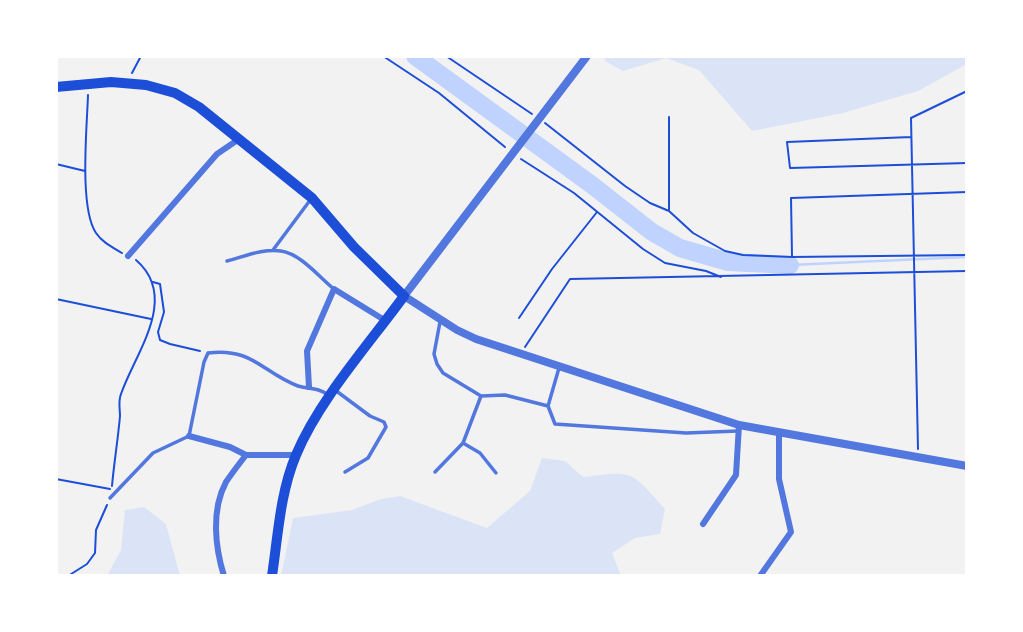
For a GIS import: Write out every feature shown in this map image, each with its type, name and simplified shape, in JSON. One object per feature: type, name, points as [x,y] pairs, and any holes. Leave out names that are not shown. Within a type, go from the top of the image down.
[{"type":"main road","points":[[56,87],[129,84],[160,88],[198,107],[312,198],[354,247],[404,296],[333,393],[296,455],[281,511],[272,576]]},
{"type":"street","points":[[587,56],[404,296],[476,339],[739,428],[967,466]]},
{"type":"street","points":[[128,256],[217,154],[239,139]]},
{"type":"street","points":[[309,387],[307,351],[334,289],[386,320]]},
{"type":"street","points":[[703,524],[736,475],[739,428]]},
{"type":"street","points":[[760,576],[791,532],[779,479],[779,433]]},
{"type":"street","points":[[189,436],[230,447],[246,455],[296,455]]},
{"type":"street","points":[[224,576],[217,543],[218,513],[226,483],[246,455]]},
{"type":"lane","points":[[272,250],[312,198]]},
{"type":"lane","points":[[227,261],[272,250],[284,251],[306,264],[334,289]]},
{"type":"lane","points":[[441,320],[434,354],[437,364],[451,379],[481,396],[505,395],[548,406]]},
{"type":"lane","points":[[110,498],[153,453],[189,436],[208,353],[242,353],[299,386],[317,387],[333,393],[384,422],[386,427],[369,457],[345,472]]},
{"type":"lane","points":[[559,366],[548,406],[555,424],[687,433],[739,428]]},
{"type":"lane","points":[[435,472],[463,443],[481,396]]},
{"type":"lane","points":[[463,443],[480,453],[496,474]]},
{"type":"path","points":[[129,84],[140,57],[135,56]]},
{"type":"path","points":[[383,56],[439,93],[512,153],[574,193],[643,249],[665,263],[706,271],[722,278]]},
{"type":"path","points":[[446,56],[539,118],[625,186],[650,203],[669,211],[693,233],[725,251],[743,255],[792,257],[967,255]]},
{"type":"path","points":[[68,576],[87,564],[95,553],[96,530],[110,498],[120,396],[134,368],[156,305],[152,282],[139,262],[101,240],[93,230],[89,216],[86,171],[89,84]]},
{"type":"path","points":[[919,457],[911,118],[967,90]]},
{"type":"path","points":[[668,117],[669,211]]},
{"type":"path","points":[[911,137],[787,142],[790,168],[967,163]]},
{"type":"path","points":[[56,164],[86,171]]},
{"type":"path","points":[[792,257],[791,198],[967,192]]},
{"type":"path","points":[[519,318],[552,269],[597,212]]},
{"type":"path","points":[[520,354],[570,279],[967,271]]},
{"type":"path","points":[[152,282],[160,284],[163,305],[158,332],[160,340],[208,353]]},
{"type":"path","points":[[56,299],[152,320]]},
{"type":"path","points":[[56,479],[111,489]]},
{"type":"shaded area","points":[[604,56],[967,56],[967,64],[918,91],[843,113],[752,131],[699,70],[666,58],[623,71],[605,61]]},
{"type":"shaded area","points":[[542,458],[565,461],[583,477],[613,474],[631,476],[665,509],[660,534],[635,538],[612,553],[621,576],[281,576],[293,518],[352,510],[381,499],[400,496],[487,528],[530,491]]},
{"type":"shaded area","points":[[144,507],[166,524],[180,576],[107,576],[121,550],[125,510]]},
{"type":"waterway","points":[[415,56],[652,232],[680,248],[728,262],[790,265]]},
{"type":"waterway","points":[[790,265],[967,257]]}]
